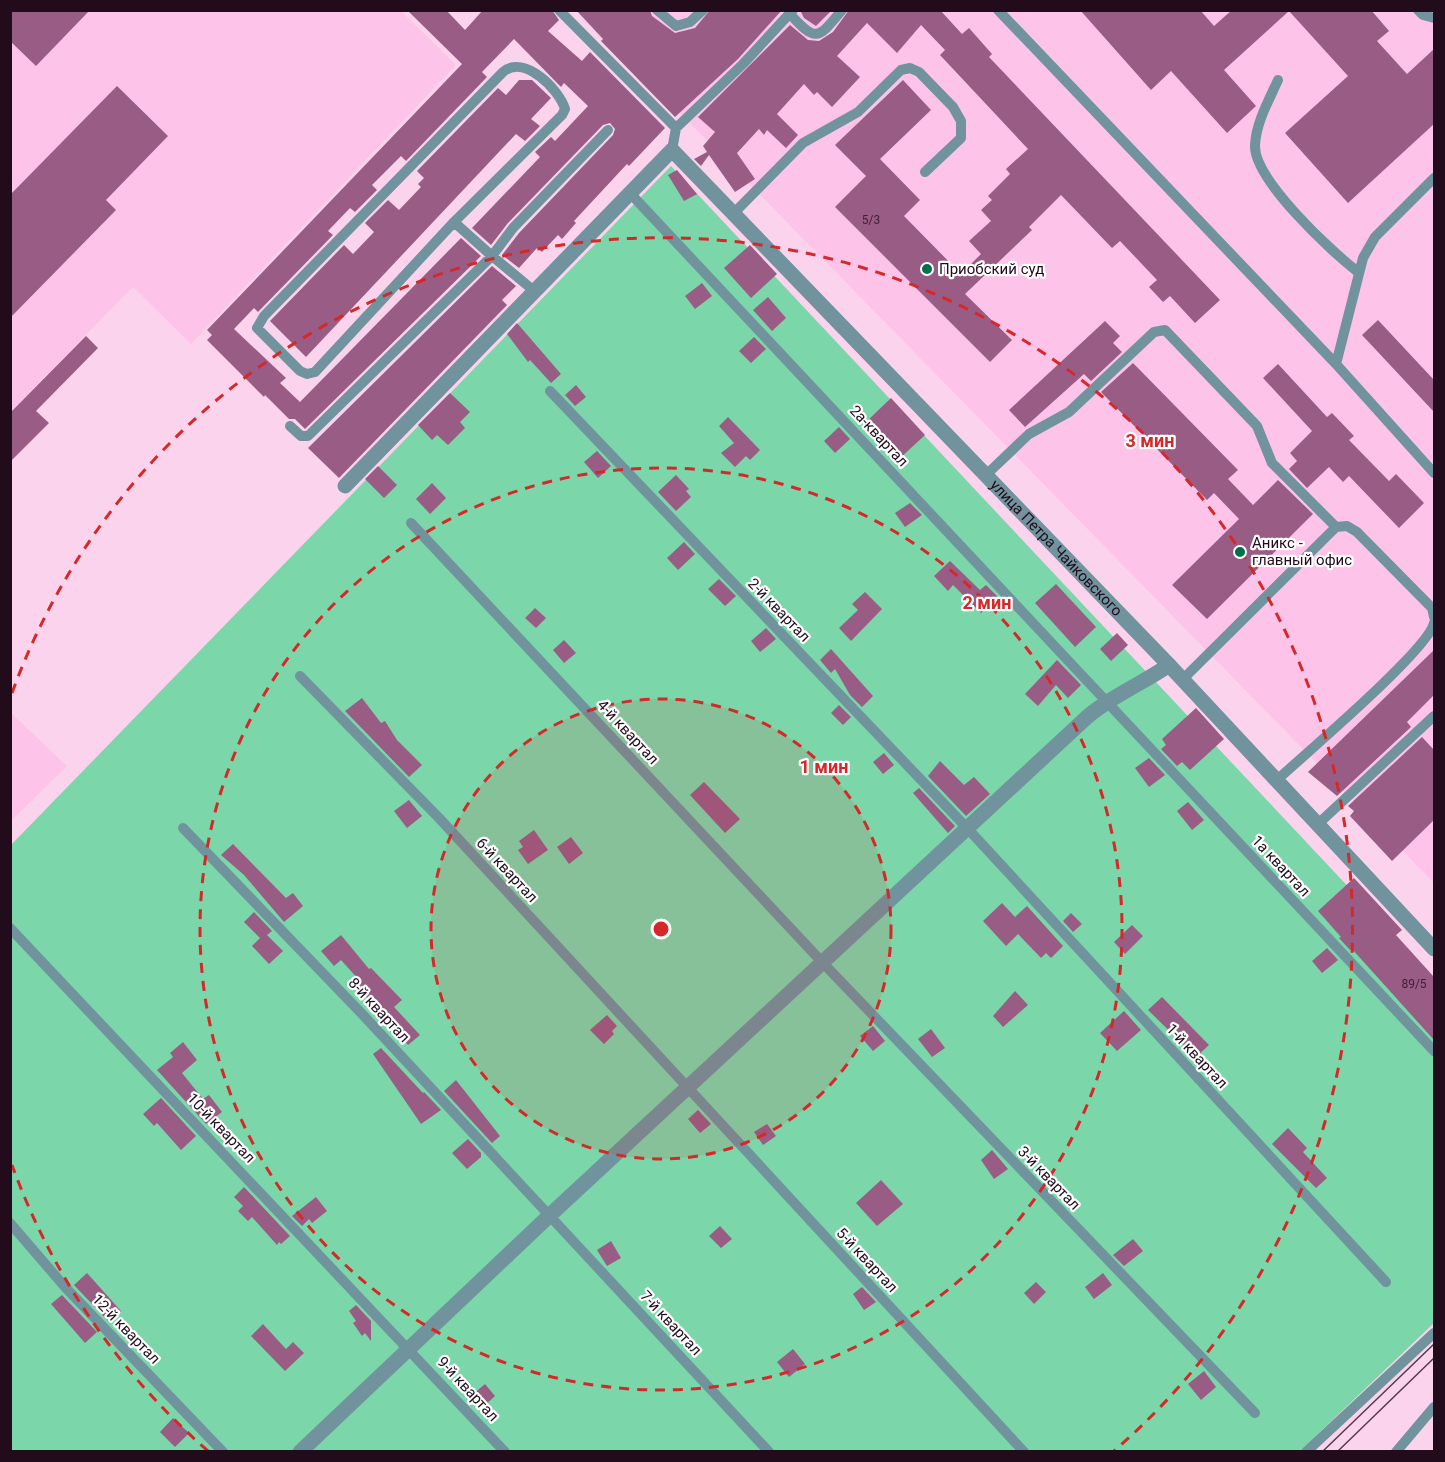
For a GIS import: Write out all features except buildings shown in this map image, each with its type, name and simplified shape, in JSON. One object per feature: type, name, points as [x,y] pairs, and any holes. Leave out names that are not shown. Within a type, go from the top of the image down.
[{"type":"street","points":[[345,486],[628,192],[672,150]]},
{"type":"street","name":"улица Петра Чайковского","points":[[672,150],[735,212],[1183,679],[1434,950]]},
{"type":"street","points":[[300,1452],[550,1215],[1107,700],[1143,683],[1169,665]]},
{"type":"lane","points":[[559,10],[676,128]]},
{"type":"lane","points":[[657,10],[676,26],[690,22],[703,10]]},
{"type":"lane","points":[[672,150],[676,128],[743,64],[791,12],[807,33],[813,35],[826,29],[842,10]]},
{"type":"lane","points":[[999,10],[1336,364],[1434,473]]},
{"type":"lane","points":[[1418,10],[1423,15],[1434,18]]},
{"type":"lane","points":[[514,66],[529,68],[560,100],[565,110],[454,222],[315,372],[307,374],[300,371],[257,328],[264,316],[503,72],[514,66]]},
{"type":"lane","points":[[735,212],[803,143],[858,112],[901,69],[910,68],[919,72],[953,107],[961,121],[961,138],[925,172]]},
{"type":"lane","points":[[1278,80],[1257,133],[1254,146],[1258,164],[1320,240],[1359,272]]},
{"type":"lane","points":[[290,426],[301,436],[308,436],[492,256],[513,228],[608,130]]},
{"type":"lane","points":[[1336,364],[1359,272],[1375,237],[1434,178]]},
{"type":"lane","name":"2а-квартал","points":[[628,192],[1107,700]]},
{"type":"lane","points":[[454,222],[534,290]]},
{"type":"lane","points":[[986,475],[1029,434],[1069,412],[1154,332],[1165,330],[1257,426],[1272,463],[1336,527]]},
{"type":"lane","name":"2-й квартал","points":[[550,392],[986,849]]},
{"type":"lane","name":"4-й квартал","points":[[411,523],[822,962]]},
{"type":"lane","points":[[1183,679],[1336,527],[1347,526],[1357,532],[1434,610]]},
{"type":"lane","points":[[1276,780],[1408,659],[1430,635],[1434,623]]},
{"type":"lane","name":"6-й квартал","points":[[300,676],[439,818],[688,1089]]},
{"type":"lane","name":"1а квартал","points":[[1107,700],[1137,736],[1434,1051]]},
{"type":"lane","points":[[1318,824],[1434,716]]},
{"type":"lane","name":"8-й квартал","points":[[183,828],[305,954],[550,1215]]},
{"type":"lane","name":"1-й квартал","points":[[986,849],[1386,1282]]},
{"type":"lane","name":"10-й квартал","points":[[10,928],[409,1348]]},
{"type":"lane","name":"3-й квартал","points":[[822,962],[1255,1413]]},
{"type":"lane","name":"5-й квартал","points":[[688,1089],[1024,1452]]},
{"type":"lane","name":"7-й квартал","points":[[550,1215],[769,1452]]},
{"type":"lane","name":"12-й квартал","points":[[10,1223],[65,1287],[222,1452]]},
{"type":"lane","points":[[1306,1452],[1434,1333]]},
{"type":"lane","name":"9-й квартал","points":[[409,1348],[505,1452]]},
{"type":"lane","points":[[1396,1452],[1434,1407]]},
{"type":"shaded area","points":[[11,11],[401,11],[456,65],[191,344],[133,287],[11,411]]},
{"type":"shaded area","points":[[580,11],[1434,11],[1434,883],[1160,603]]},
{"type":"shaded area","points":[[10,712],[67,766],[11,821],[10,821]]},
{"type":"green space","points":[[671,166],[1434,978],[1434,1323],[1300,1451],[11,1451],[10,846]]},
{"type":"tram line","points":[[1322,1452],[1434,1344]]},
{"type":"tram line","points":[[1337,1452],[1434,1358]]},
{"type":"place","name":"Приобский суд","points":[[927,269]]},
{"type":"place","name":"Аникс - главный офис","points":[[1240,552]]}]
